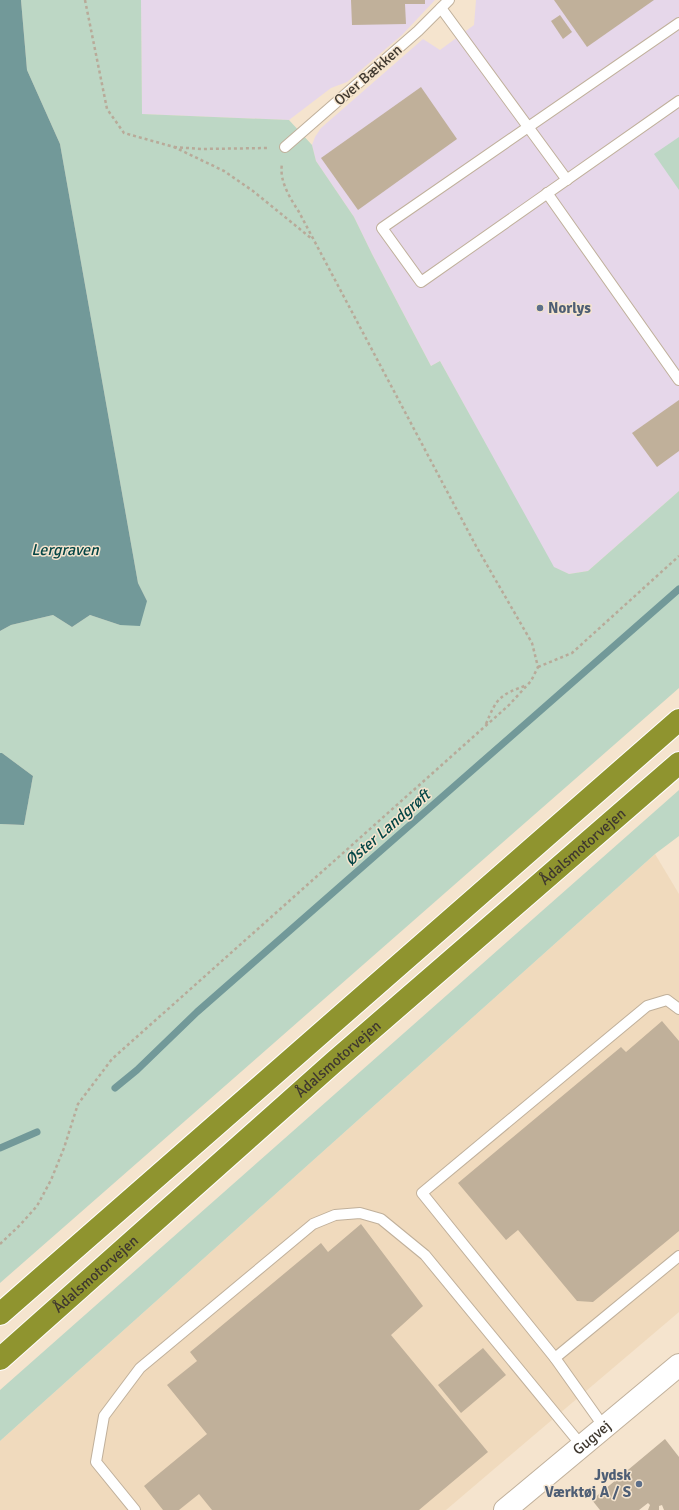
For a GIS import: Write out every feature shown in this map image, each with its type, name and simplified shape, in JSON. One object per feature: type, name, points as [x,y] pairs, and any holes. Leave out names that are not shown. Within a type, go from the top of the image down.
[{"type":"highway","name":"Ådalsmotorvejen","points":[[0,1314],[679,720]]},
{"type":"highway","name":"Ådalsmotorvejen","points":[[0,1359],[328,1068],[679,763]]},
{"type":"street","name":"Gugvej","points":[[505,1510],[679,1365]]},
{"type":"lane","name":"Over Bækken","points":[[285,147],[418,31],[449,0]]},
{"type":"lane","points":[[440,8],[567,180]]},
{"type":"lane","points":[[679,23],[382,228],[421,282],[679,101]]},
{"type":"lane","points":[[547,193],[679,380]]},
{"type":"lane","points":[[604,1428],[555,1358],[422,1193],[647,1006],[667,1000],[679,1009]]},
{"type":"lane","points":[[135,1510],[96,1462],[104,1416],[140,1368],[313,1224],[335,1215],[360,1213],[381,1219],[425,1255],[582,1446]]},
{"type":"lane","points":[[555,1358],[679,1256]]},
{"type":"path","points":[[85,0],[107,108],[124,133],[174,147],[224,171],[253,191],[314,241]]},
{"type":"path","points":[[0,1244],[37,1206],[51,1180],[64,1148],[78,1104],[112,1059],[509,705],[531,681],[538,666],[532,643],[476,546],[284,186],[282,167],[285,147],[201,149],[174,147]]},
{"type":"path","points":[[538,666],[572,653],[679,556]]},
{"type":"path","points":[[485,726],[498,699],[504,694],[528,684]]},
{"type":"shaded area","points":[[141,0],[435,0],[402,35],[347,82],[331,88],[289,120],[142,114]]},
{"type":"shaded area","name":"Norlys","points":[[476,0],[679,0],[679,491],[588,571],[569,574],[553,567],[440,361],[431,366],[354,217],[316,161],[312,145],[321,128],[423,39],[440,50],[474,25]]},
{"type":"shaded area","points":[[655,854],[679,894],[679,1312],[446,1510],[0,1510],[0,1441]]},
{"type":"green space","points":[[21,0],[141,0],[142,114],[289,120],[312,145],[316,161],[354,217],[431,366],[440,361],[554,567],[569,574],[588,571],[679,491],[679,688],[0,1283],[0,824],[24,825],[33,776],[0,753],[0,631],[11,625],[53,615],[72,627],[90,615],[120,625],[147,601],[138,583],[60,144],[27,70]]},
{"type":"green space","points":[[679,137],[679,190],[654,154]]},
{"type":"green space","points":[[679,790],[679,836],[655,854],[0,1441],[0,1390]]},
{"type":"water","name":"Lergraven","points":[[0,0],[21,0],[27,70],[60,144],[138,583],[147,601],[140,626],[120,625],[90,615],[72,627],[53,615],[11,625],[0,631]]},
{"type":"water","points":[[0,753],[33,776],[24,825],[0,824]]},
{"type":"building","points":[[351,0],[425,0],[425,4],[405,4],[406,24],[352,25]]},
{"type":"building","points":[[554,0],[654,0],[587,47]]},
{"type":"building","points":[[560,15],[572,32],[563,39],[551,21]]},
{"type":"building","points":[[421,87],[457,139],[358,210],[321,158]]},
{"type":"building","points":[[679,400],[679,451],[657,467],[632,433]]},
{"type":"building","points":[[662,1021],[679,1041],[679,1231],[593,1302],[577,1301],[518,1230],[506,1240],[458,1183],[621,1047],[626,1052]]},
{"type":"building","points":[[361,1224],[423,1306],[391,1335],[488,1452],[419,1510],[212,1510],[199,1494],[179,1510],[163,1510],[144,1486],[207,1434],[167,1385],[197,1361],[190,1352],[321,1243],[328,1252]]},
{"type":"building","points":[[483,1348],[506,1375],[461,1413],[438,1385]]},
{"type":"building","points":[[665,1439],[679,1457],[679,1510],[664,1510],[662,1505],[659,1506],[659,1510],[648,1510],[650,1505],[648,1503],[639,1510],[600,1510],[592,1500]]},
{"type":"waterway","name":"Øster Landgrøft","points":[[115,1088],[137,1070],[197,1012],[679,589]]},
{"type":"waterway","name":"Øster Landgrøft","points":[[0,1148],[37,1132]]},
{"type":"place","name":"Norlys","points":[[540,308]]},
{"type":"place","name":"Jydsk Værktøj A / S","points":[[639,1484]]}]
